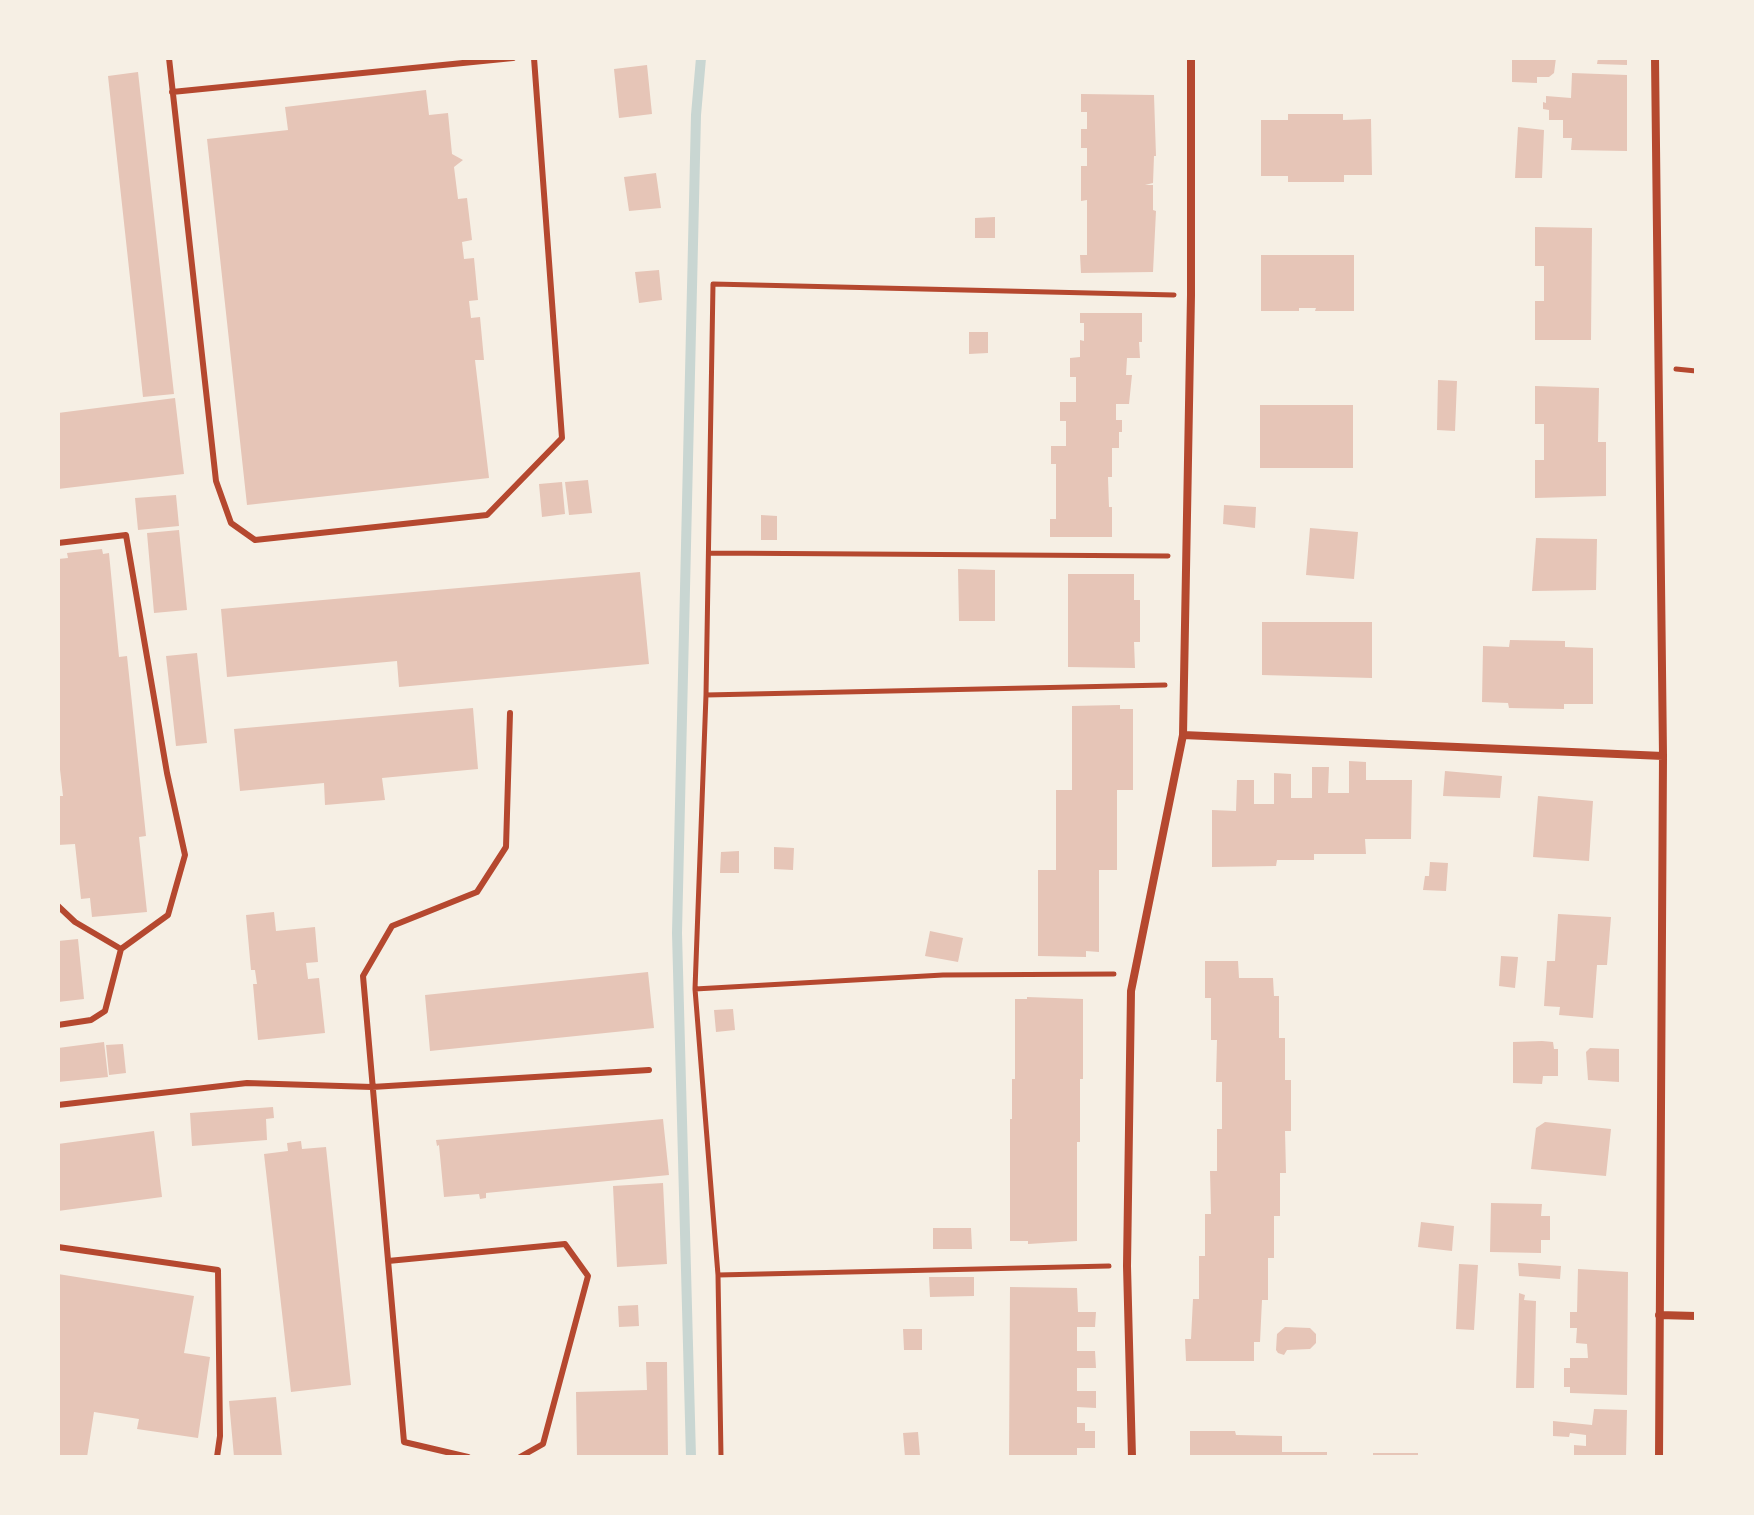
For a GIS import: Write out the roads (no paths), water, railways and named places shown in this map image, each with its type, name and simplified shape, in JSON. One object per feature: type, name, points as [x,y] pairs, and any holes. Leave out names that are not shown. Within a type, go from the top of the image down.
[{"type":"street","points":[[1132,1457],[1127,1266],[1130,1007],[1134,973],[1183,735],[1191,295],[1191,58]]},
{"type":"street","points":[[1655,58],[1663,756],[1659,1457]]},
{"type":"street","points":[[1183,735],[1663,756]]},
{"type":"street","points":[[1659,1315],[1696,1316]]},
{"type":"lane","points":[[169,58],[216,481],[231,523],[255,540],[487,515],[562,438],[534,58]]},
{"type":"lane","points":[[172,92],[513,58]]},
{"type":"lane","points":[[58,543],[126,535],[167,773],[185,855],[168,915],[121,949],[105,1011],[91,1020],[58,1025]]},
{"type":"lane","points":[[468,1457],[404,1442],[363,976],[392,926],[477,892],[506,847],[510,713]]},
{"type":"lane","points":[[58,906],[75,922],[121,949]]},
{"type":"lane","points":[[58,1105],[247,1083],[372,1087],[649,1070]]},
{"type":"lane","points":[[388,1261],[565,1244],[588,1276],[543,1444],[520,1457]]},
{"type":"lane","points":[[58,1247],[218,1270],[220,1436],[217,1457]]},
{"type":"waterway","points":[[691,1457],[677,933],[696,115],[701,58]]}]
